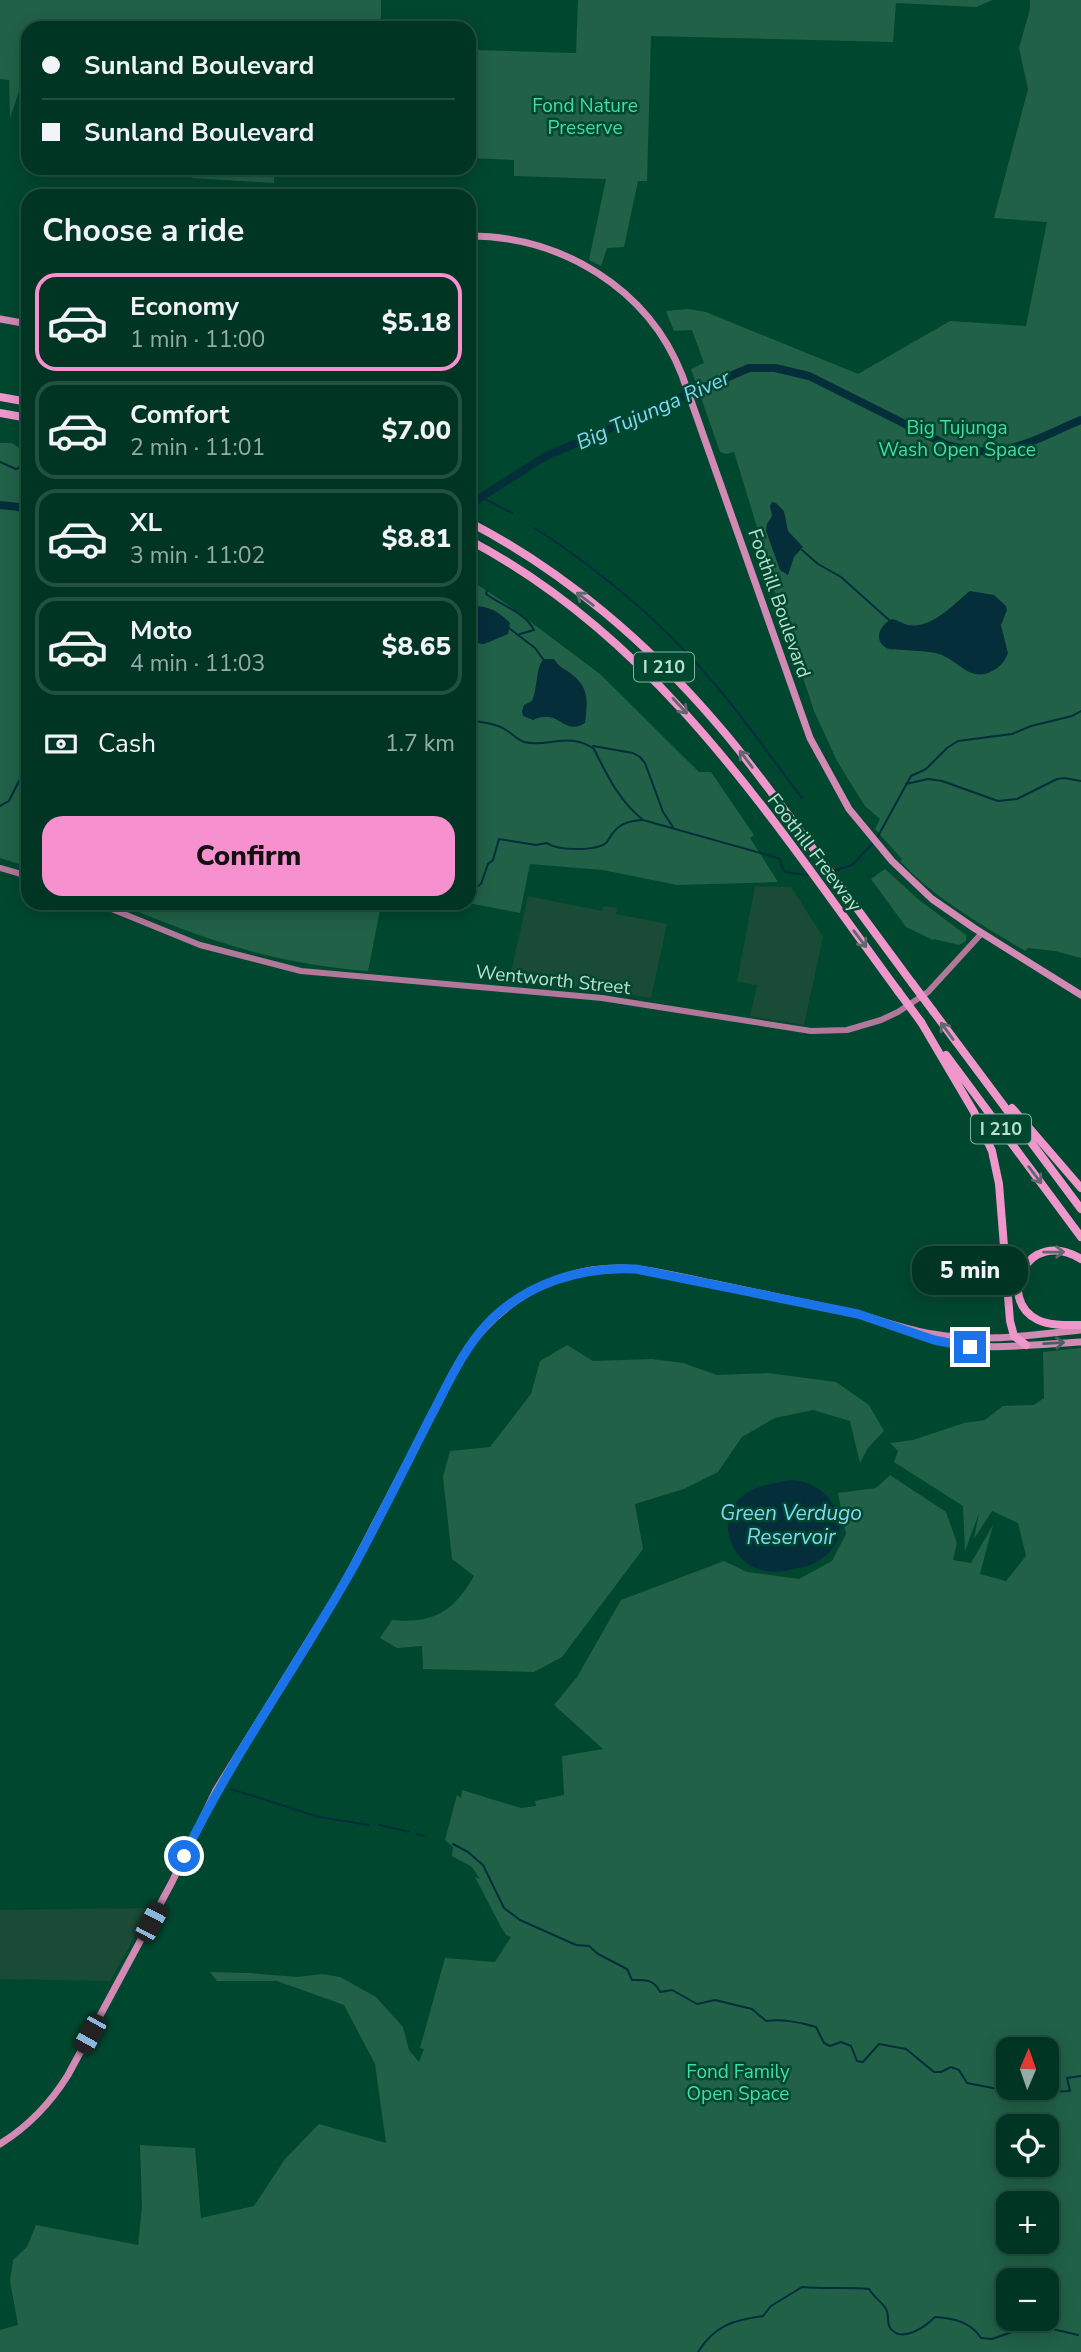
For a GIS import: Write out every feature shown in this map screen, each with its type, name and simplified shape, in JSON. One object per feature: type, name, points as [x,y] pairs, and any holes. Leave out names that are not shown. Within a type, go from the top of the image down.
[{"type":"highway","points":[[0,390],[16,400]]},
{"type":"highway","points":[[0,397],[21,401]]},
{"type":"highway","points":[[3,414],[21,417]]},
{"type":"highway","name":"Foothill Freeway","points":[[476,526],[578,593],[624,629],[659,662],[732,741],[1081,1209]]},
{"type":"highway","name":"Foothill Freeway","points":[[476,545],[568,606],[641,666],[708,737],[1081,1237]]},
{"type":"highway","points":[[921,1022],[974,1112],[992,1151],[999,1184],[1010,1321],[1014,1336],[1026,1345]]},
{"type":"highway","points":[[962,1050],[1081,1188]]},
{"type":"highway","points":[[1081,1259],[1060,1250],[1038,1254],[1023,1270],[1018,1289],[1024,1308],[1037,1320],[1081,1328]]},
{"type":"main road","name":"Foothill Boulevard","points":[[476,236],[499,237],[562,254],[624,291],[651,321],[673,355],[810,738],[840,795],[892,862],[932,899],[1081,995]]},
{"type":"main road","points":[[0,319],[21,323]]},
{"type":"main road","points":[[0,868],[21,874]]},
{"type":"main road","name":"Wentworth Street","points":[[114,910],[200,945],[301,971],[602,998],[811,1031],[847,1030],[898,1012],[928,992],[982,933]]},
{"type":"main road","points":[[0,2144],[15,2135],[42,2111],[68,2075],[172,1882],[216,1790],[355,1564],[462,1357],[499,1312],[530,1292],[559,1278],[620,1268],[651,1271],[848,1312],[900,1327],[955,1338],[1014,1336],[1081,1328]]},
{"type":"main road","points":[[900,1327],[913,1334],[954,1345],[986,1348],[1081,1342]]},
{"type":"shaded area","points":[[755,886],[791,887],[823,937],[804,1025],[750,1016],[757,985],[737,982]]},
{"type":"shaded area","points":[[528,896],[602,911],[604,906],[617,908],[616,914],[667,924],[651,998],[583,987],[509,981]]},
{"type":"shaded area","points":[[151,1908],[110,1981],[0,1979],[0,1910]]},
{"type":"green space","points":[[0,0],[381,0],[381,21],[21,21],[21,88],[10,118],[9,80],[0,79]]},
{"type":"green space","name":"Fond Nature Preserve","points":[[578,0],[993,0],[976,7],[896,3],[893,42],[651,36],[647,181],[638,181],[624,247],[607,248],[601,266],[589,260],[606,179],[514,176],[514,160],[476,158],[476,50],[576,53]]},
{"type":"green space","name":"Big Tujunga Wash Open Space","points":[[1030,0],[1081,0],[1081,958],[1055,951],[1028,948],[1025,951],[975,921],[914,875],[875,829],[880,819],[865,806],[837,761],[814,711],[784,620],[785,604],[774,590],[767,573],[757,527],[734,452],[720,452],[691,369],[704,363],[692,330],[674,331],[666,311],[688,309],[706,312],[858,374],[950,321],[1026,326],[1047,222],[994,218],[1028,89],[1019,48]]},
{"type":"green space","points":[[192,175],[275,175],[274,183],[192,178]]},
{"type":"green space","points":[[0,443],[12,443],[21,449],[21,865],[0,858]]},
{"type":"green space","points":[[476,584],[600,674],[699,772],[711,772],[754,835],[750,838],[778,882],[677,885],[603,870],[530,864],[520,913],[476,905]]},
{"type":"green space","points":[[885,869],[919,900],[966,935],[966,941],[959,945],[933,940],[906,927],[871,879]]},
{"type":"green space","points":[[134,910],[380,910],[368,971],[333,968],[270,956],[179,928]]},
{"type":"green space","points":[[567,1345],[593,1361],[652,1359],[683,1363],[717,1375],[768,1373],[836,1382],[869,1405],[884,1431],[868,1448],[860,1463],[850,1421],[813,1410],[775,1418],[742,1437],[718,1472],[684,1489],[635,1504],[643,1549],[562,1657],[534,1672],[423,1669],[422,1646],[397,1648],[380,1638],[392,1620],[420,1620],[441,1613],[459,1598],[474,1576],[452,1559],[443,1477],[450,1451],[490,1447],[531,1394],[540,1361]]},
{"type":"green space","name":"Fond Family Open Space","points":[[1081,1348],[1081,2352],[0,2352],[0,2330],[18,2325],[10,2281],[13,2260],[27,2247],[36,2225],[138,2245],[142,2207],[140,2145],[195,2148],[201,2218],[254,2206],[285,2159],[319,2124],[386,2143],[375,2064],[344,2005],[277,1981],[217,1981],[210,1972],[297,1977],[322,1974],[340,1977],[376,1997],[403,2027],[409,2050],[419,2062],[424,2049],[420,2048],[445,1958],[495,1962],[511,1937],[506,1935],[501,1927],[472,1867],[452,1856],[453,1847],[445,1840],[457,1795],[461,1798],[462,1790],[521,1808],[536,1806],[535,1801],[564,1795],[562,1756],[603,1749],[554,1705],[577,1677],[621,1600],[724,1561],[747,1572],[799,1579],[832,1561],[846,1534],[838,1493],[876,1488],[890,1475],[946,1512],[957,1543],[953,1560],[971,1563],[993,1525],[980,1574],[1006,1581],[1026,1556],[1018,1523],[992,1511],[974,1539],[979,1513],[965,1551],[963,1506],[894,1462],[898,1451],[890,1443],[913,1440],[964,1423],[985,1420],[1003,1406],[1034,1405],[1044,1398],[1043,1352]]},
{"type":"water","points":[[772,502],[784,511],[788,531],[803,547],[794,557],[788,575],[780,570],[766,531],[772,516]]},
{"type":"water","points":[[970,591],[994,595],[1006,606],[1001,625],[1008,653],[994,670],[986,674],[972,673],[939,654],[889,649],[880,642],[881,629],[892,619],[908,625],[926,623],[942,614]]},
{"type":"water","points":[[476,606],[491,609],[510,623],[508,634],[484,644],[476,643]]},
{"type":"water","points":[[543,659],[554,659],[580,682],[586,698],[585,723],[571,727],[549,717],[533,720],[523,716],[524,705],[532,701],[534,696]]},
{"type":"water","name":"Green Verdugo Reservoir","points":[[790,1480],[806,1483],[830,1499],[837,1512],[838,1538],[831,1550],[809,1565],[777,1572],[751,1566],[735,1551],[731,1541],[728,1521],[731,1511],[736,1502],[750,1491]]},
{"type":"waterway","name":"Big Tujunga River","points":[[476,501],[544,457],[749,368],[775,368],[809,376],[947,445],[972,450],[997,451],[1019,446],[1081,420]]},
{"type":"waterway","points":[[0,462],[16,469],[21,467]]},
{"type":"waterway","points":[[481,497],[512,513]]},
{"type":"waterway","name":"Big Tujunga River","points":[[0,505],[21,508]]},
{"type":"waterway","points":[[535,528],[607,580],[673,639],[725,696],[802,798]]},
{"type":"waterway","points":[[802,550],[818,564],[841,577],[889,620]]},
{"type":"waterway","points":[[487,591],[486,594],[525,618],[534,630],[520,634]]},
{"type":"waterway","points":[[509,628],[535,648],[543,659]]},
{"type":"waterway","points":[[877,838],[911,776],[926,769],[958,741],[1012,734],[1081,711]]},
{"type":"waterway","points":[[476,722],[498,726],[524,742],[567,740],[585,744],[594,749],[620,796],[643,820],[778,858],[785,872],[808,875]]},
{"type":"waterway","points":[[593,746],[633,753],[640,757],[645,763],[663,812],[673,827]]},
{"type":"waterway","points":[[0,806],[9,801],[21,777]]},
{"type":"waterway","points":[[906,784],[928,779],[942,781],[998,801],[1017,799],[1057,779],[1081,781]]},
{"type":"waterway","points":[[476,887],[481,884],[488,864],[493,860],[499,839],[586,849],[606,843],[622,825],[642,820]]},
{"type":"waterway","points":[[834,871],[852,865],[874,842]]},
{"type":"waterway","points":[[231,1789],[319,1817],[369,1825]]},
{"type":"waterway","points":[[380,1825],[409,1832]]},
{"type":"waterway","points":[[416,1834],[424,1836]]},
{"type":"waterway","points":[[453,1844],[483,1865],[504,1908],[520,1920],[576,1945],[589,1946],[598,1954],[627,1969],[632,1980],[652,1982],[660,1992],[672,1990],[697,2004],[715,2000],[752,2009],[766,2021],[791,2021],[816,2027],[824,2043],[830,2046],[841,2042],[851,2046],[857,2061],[863,2062],[879,2044],[906,2049],[934,2072],[951,2067],[959,2070],[967,2083],[1013,2092],[1028,2100],[1047,2092],[1070,2091],[1067,2078],[1081,2076]]},
{"type":"waterway","points":[[698,2352],[718,2330],[734,2322],[763,2316],[771,2306],[802,2287],[869,2289],[886,2308],[890,2328],[901,2334],[914,2332],[935,2317],[961,2322],[972,2328],[981,2338],[992,2339],[1040,2326],[1078,2335]]},
{"type":"route","points":[[184,1856],[216,1790],[355,1564],[462,1357],[487,1324],[517,1300],[559,1278],[608,1268],[636,1269],[858,1314],[900,1327],[913,1334],[970,1347]]}]
